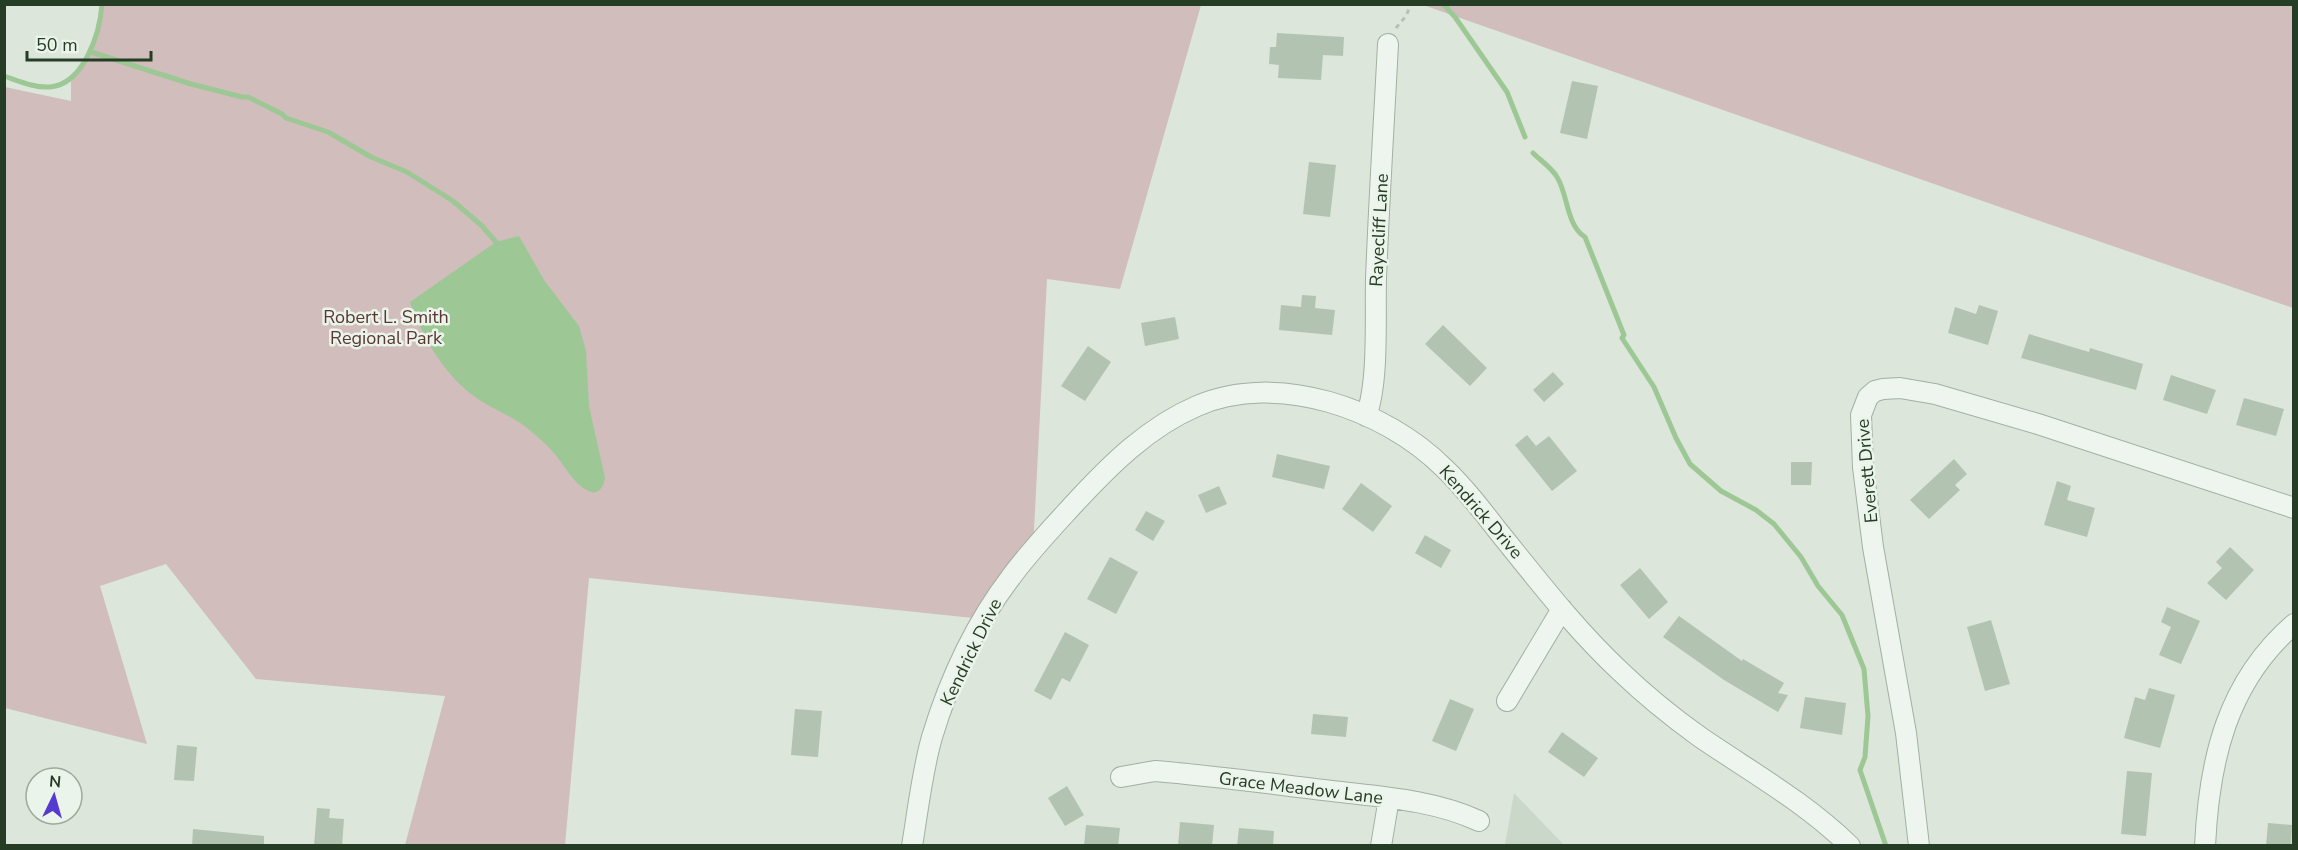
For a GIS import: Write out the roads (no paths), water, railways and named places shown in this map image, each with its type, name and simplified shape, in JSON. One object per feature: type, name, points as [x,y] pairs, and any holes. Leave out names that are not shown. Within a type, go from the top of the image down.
[{"type":"street","name":"Rayecliff Lane","points":[[1366,416],[1370,407],[1373,375],[1388,44]]},
{"type":"street","name":"Everett Drive","points":[[1919,846],[1906,734],[1873,547],[1863,467],[1860,415],[1868,397],[1875,391],[1900,388],[1935,394],[2038,424],[2294,508]]},
{"type":"street","name":"Kendrick Drive","points":[[912,846],[932,738],[951,684],[983,619],[1008,580],[1098,478],[1130,448],[1169,420],[1198,405],[1225,397],[1274,392],[1320,399],[1366,416],[1417,446],[1442,466],[1466,491],[1562,609],[1618,670],[1656,704],[1698,736],[1804,806],[1850,846]]},
{"type":"street","points":[[1507,701],[1562,609]]},
{"type":"street","points":[[2205,846],[2212,773],[2220,738],[2230,713],[2246,680],[2263,655],[2294,624]]},
{"type":"street","name":"Grace Meadow Lane","points":[[1120,777],[1136,773],[1166,772],[1389,798],[1460,812],[1479,821]]},
{"type":"street","points":[[1381,846],[1389,798]]},
{"type":"waterway","points":[[4,76],[44,87],[62,84],[72,77],[81,67],[94,42],[102,4]]},
{"type":"waterway","points":[[1443,4],[1455,17],[1507,92],[1525,137]]},
{"type":"waterway","points":[[91,52],[191,84],[248,97],[286,118],[328,132],[371,157],[407,172],[453,201],[481,225],[496,242],[496,247]]},
{"type":"waterway","points":[[1533,153],[1552,170],[1561,184],[1574,225],[1585,237],[1624,335],[1622,338],[1654,387],[1690,464],[1721,491],[1756,510],[1774,524],[1801,557],[1818,586],[1842,615],[1864,669],[1868,716],[1865,757],[1860,770],[1886,846]]},
{"type":"park label","name":"Robert L. Smith Regional Park","points":[[386,327]]}]
